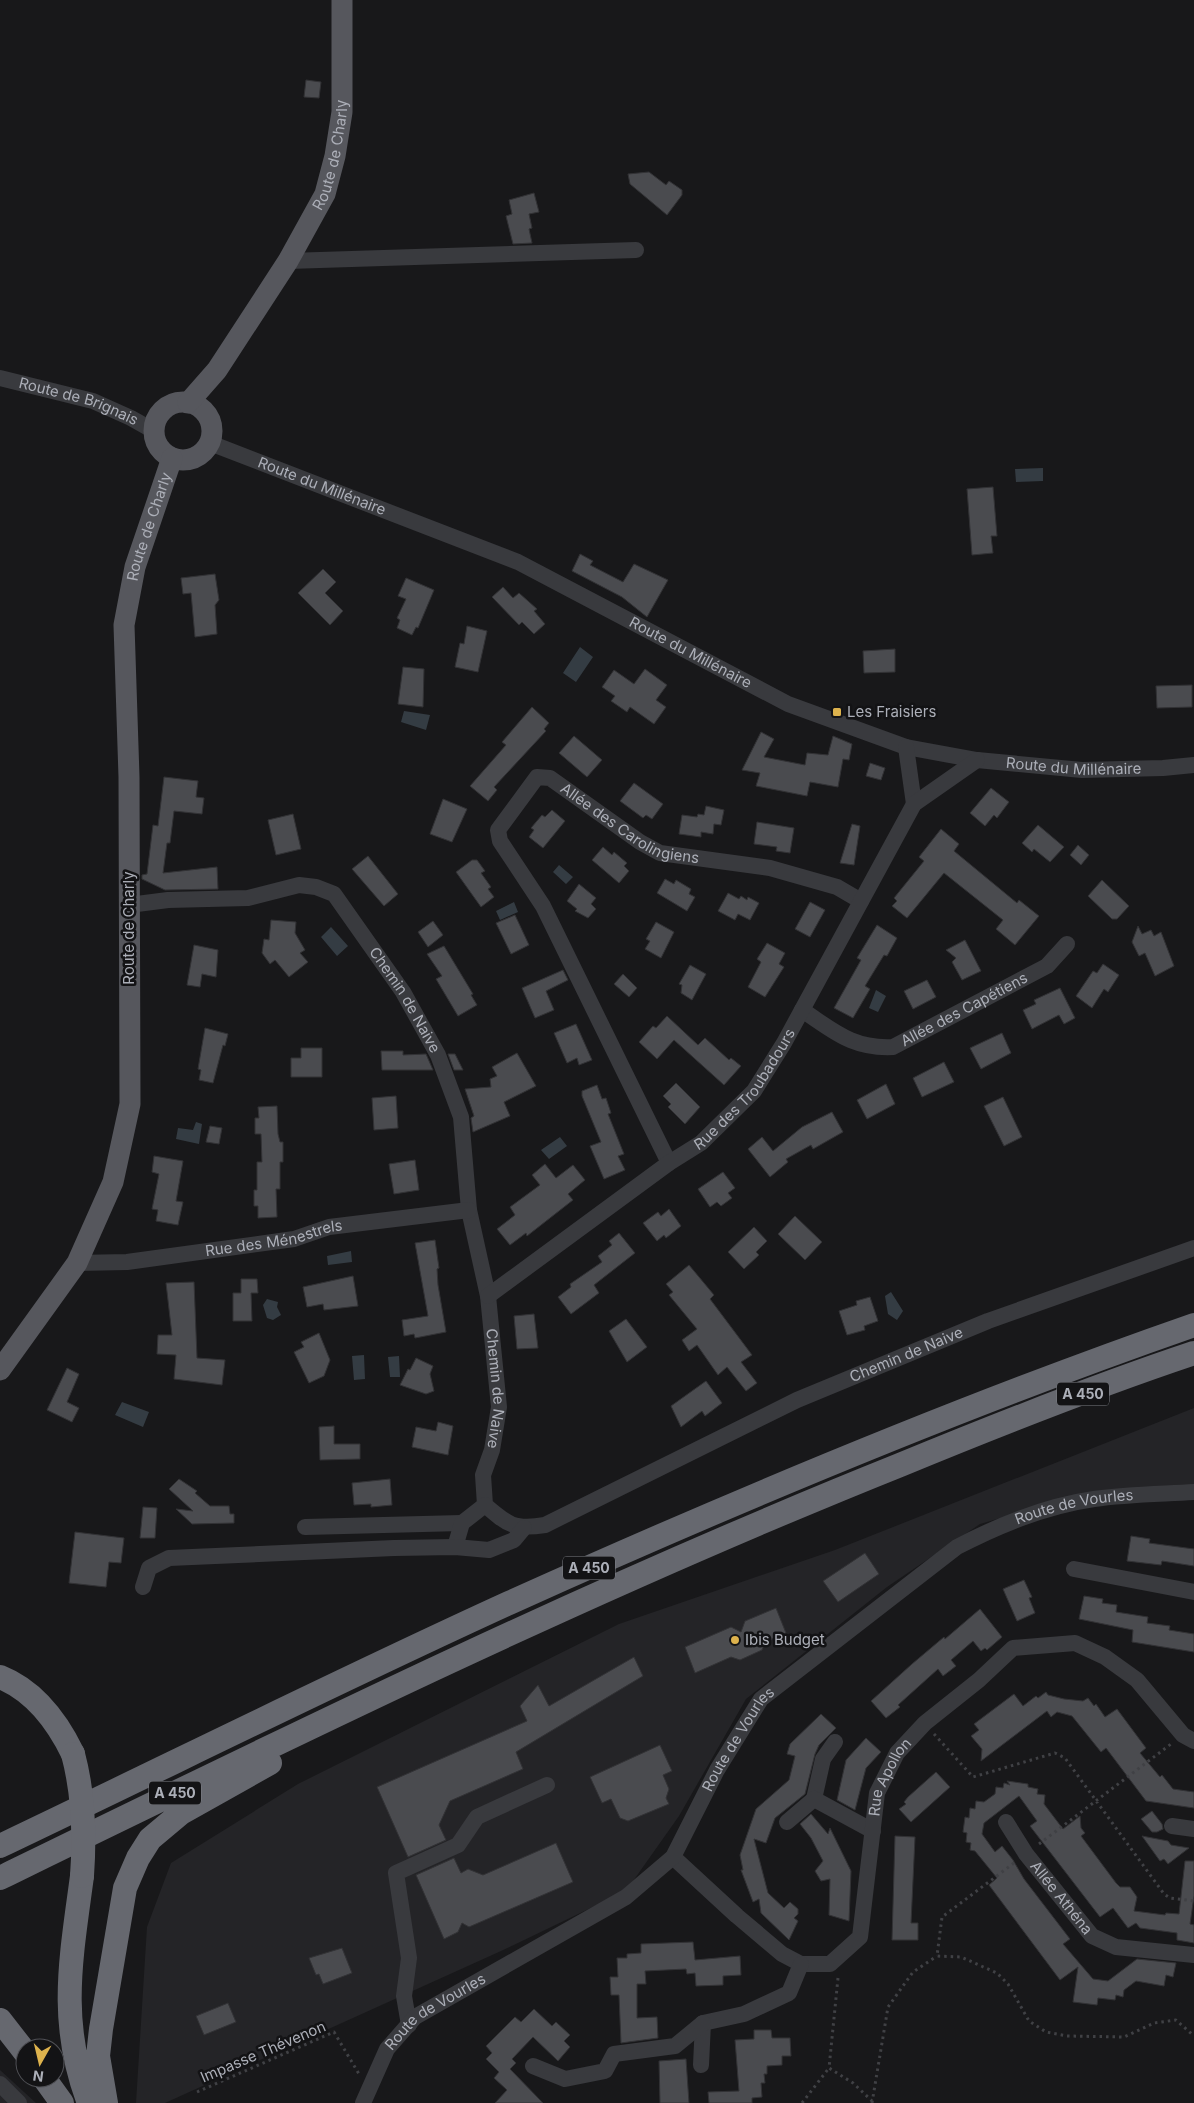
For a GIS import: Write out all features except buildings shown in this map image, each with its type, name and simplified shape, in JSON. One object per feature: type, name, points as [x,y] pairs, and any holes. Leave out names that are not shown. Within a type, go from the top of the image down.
[{"type":"highway","name":"A 450","points":[[0,1846],[507,1604],[778,1485],[1084,1363],[1194,1325]]},
{"type":"highway","name":"A 450","points":[[0,1878],[350,1708],[574,1603],[810,1500],[972,1436],[1194,1353]]},
{"type":"highway","points":[[0,1676],[28,1693],[48,1712],[62,1732],[73,1754],[83,1802],[85,1834],[68,1997],[70,2037],[77,2072],[89,2103]]},
{"type":"highway","points":[[106,2103],[98,2056],[101,2029],[124,1896],[138,1858],[150,1838],[181,1813],[279,1758],[332,1732],[350,1708]]},
{"type":"highway","points":[[0,1827],[110,1778],[128,1785]]},
{"type":"highway","points":[[0,2020],[15,2039]]},
{"type":"highway","points":[[51,2088],[62,2103]]},
{"type":"main road","name":"Route de Charly","points":[[195,406],[288,261],[325,194],[335,156],[342,112],[342,0]]},
{"type":"main road","points":[[173,405],[195,406],[211,424],[210,443],[198,456],[181,460],[172,458],[159,448],[154,432],[161,413],[173,405]]},
{"type":"main road","name":"Route de Charly","points":[[0,1370],[77,1263],[113,1182],[130,1104],[129,777],[124,625],[135,568],[172,458]]},
{"type":"street","points":[[288,261],[636,250]]},
{"type":"street","name":"Route de Brignais","points":[[0,378],[93,401],[131,418],[154,432]]},
{"type":"street","name":"Route du Millénaire","points":[[210,443],[518,562],[788,704],[906,747],[977,760],[1082,770],[1163,768],[1194,765]]},
{"type":"street","points":[[906,747],[914,804]]},
{"type":"street","name":"Rue des Troubadours","points":[[488,1296],[669,1163],[701,1144],[754,1091],[802,1010],[914,804],[977,760]]},
{"type":"street","name":"Allée des Carolingiens","points":[[669,1163],[543,906],[500,840],[498,830],[538,777],[550,778],[640,842],[660,853],[770,868],[837,887],[861,901]]},
{"type":"street","name":"Chemin de Naive","points":[[129,905],[168,900],[248,898],[299,885],[316,887],[334,894],[403,992],[438,1055],[462,1117],[470,1210],[488,1296],[499,1407],[492,1450],[483,1476],[485,1505]]},
{"type":"street","name":"Allée des Capétiens","points":[[802,1010],[847,1040],[873,1048],[893,1047],[1047,966],[1066,944]]},
{"type":"street","name":"Rue des Ménestrels","points":[[77,1263],[127,1262],[294,1239],[329,1228],[470,1210]]},
{"type":"street","name":"Chemin de Naive","points":[[524,1528],[545,1525],[797,1400],[988,1321],[1194,1248]]},
{"type":"street","name":"Route de Vourles","points":[[363,2103],[387,2049],[416,2017],[626,1897],[673,1857],[717,1770],[761,1699],[957,1547],[990,1529],[1059,1505],[1095,1498],[1194,1492]]},
{"type":"street","points":[[143,1587],[149,1568],[169,1558],[456,1547],[489,1550],[514,1540],[524,1528],[504,1521],[485,1505],[462,1522],[305,1527]]},
{"type":"street","points":[[456,1547],[462,1522]]},
{"type":"street","points":[[1074,1569],[1194,1592]]},
{"type":"street","name":"Rue Apollon","points":[[830,1964],[860,1937],[877,1793],[897,1753],[925,1723],[979,1680],[1013,1648],[1075,1643],[1105,1658],[1136,1680],[1183,1735],[1194,1741]]},
{"type":"street","points":[[787,1822],[814,1799],[823,1759],[835,1742]]},
{"type":"street","points":[[408,2025],[404,1996],[409,1958],[396,1873],[458,1844],[477,1817],[547,1785]]},
{"type":"street","points":[[814,1799],[873,1831]]},
{"type":"street","name":"Allée Athéna","points":[[1006,1822],[1026,1854],[1092,1936],[1116,1947],[1194,1955]]},
{"type":"street","points":[[1172,1826],[1194,1830]]},
{"type":"street","points":[[673,1857],[737,1916],[782,1954],[801,1964],[830,1964]]},
{"type":"street","points":[[533,2066],[565,2079],[604,2071],[614,2054],[675,2046],[703,2023],[744,2014],[788,1993],[801,1964]]},
{"type":"street","points":[[701,2065],[703,2023]]},
{"type":"street","points":[[0,2084],[19,2103]]},
{"type":"path","points":[[925,1723],[973,1777],[1056,1753],[1065,1758],[1164,1894],[1170,1898],[1194,1901]]},
{"type":"path","points":[[872,2102],[888,2007],[913,1972],[937,1956]]},
{"type":"path","points":[[802,2103],[829,2068],[839,1979],[830,1964]]},
{"type":"path","name":"Impasse Thévenon","points":[[196,2092],[334,2032],[358,2073],[369,2086]]},
{"type":"path","points":[[829,2068],[853,2083],[872,2102]]},
{"type":"shaded area","points":[[1043,468],[1043,481],[1016,482],[1015,469]]},
{"type":"shaded area","points":[[580,647],[593,657],[576,682],[563,673]]},
{"type":"shaded area","points":[[404,711],[430,715],[426,730],[401,722]]},
{"type":"shaded area","points":[[559,865],[573,877],[566,884],[553,872]]},
{"type":"shaded area","points":[[514,902],[518,912],[500,920],[496,911]]},
{"type":"shaded area","points":[[331,927],[348,946],[337,956],[321,937]]},
{"type":"shaded area","points":[[876,990],[886,996],[878,1012],[869,1008]]},
{"type":"shaded area","points":[[196,1122],[202,1124],[199,1144],[176,1139],[178,1128],[193,1130]]},
{"type":"shaded area","points":[[560,1137],[567,1146],[549,1159],[541,1150]]},
{"type":"shaded area","points":[[351,1251],[352,1262],[328,1265],[327,1256]]},
{"type":"shaded area","points":[[891,1292],[903,1311],[897,1320],[888,1314],[885,1296]]},
{"type":"shaded area","points":[[267,1299],[278,1302],[277,1307],[281,1315],[273,1320],[267,1318],[263,1305]]},
{"type":"shaded area","points":[[364,1355],[365,1379],[354,1380],[352,1356]]},
{"type":"shaded area","points":[[399,1356],[400,1377],[390,1377],[388,1357]]},
{"type":"shaded area","points":[[122,1402],[149,1412],[143,1427],[115,1415]]},
{"type":"shaded area","points":[[1194,1408],[1194,1488],[1083,1494],[980,1524],[887,1587],[746,1699],[679,1816],[626,1891],[501,1951],[165,2103],[136,2103],[147,1927],[171,1863],[298,1784],[619,1624],[835,1550]]},
{"type":"shaded area","points":[[0,2070],[15,2084],[15,2088],[20,2088],[36,2103],[0,2103]]},
{"type":"place","name":"Les Fraisiers","points":[[837,712]]},
{"type":"place","name":"Ibis Budget","points":[[735,1640]]}]
